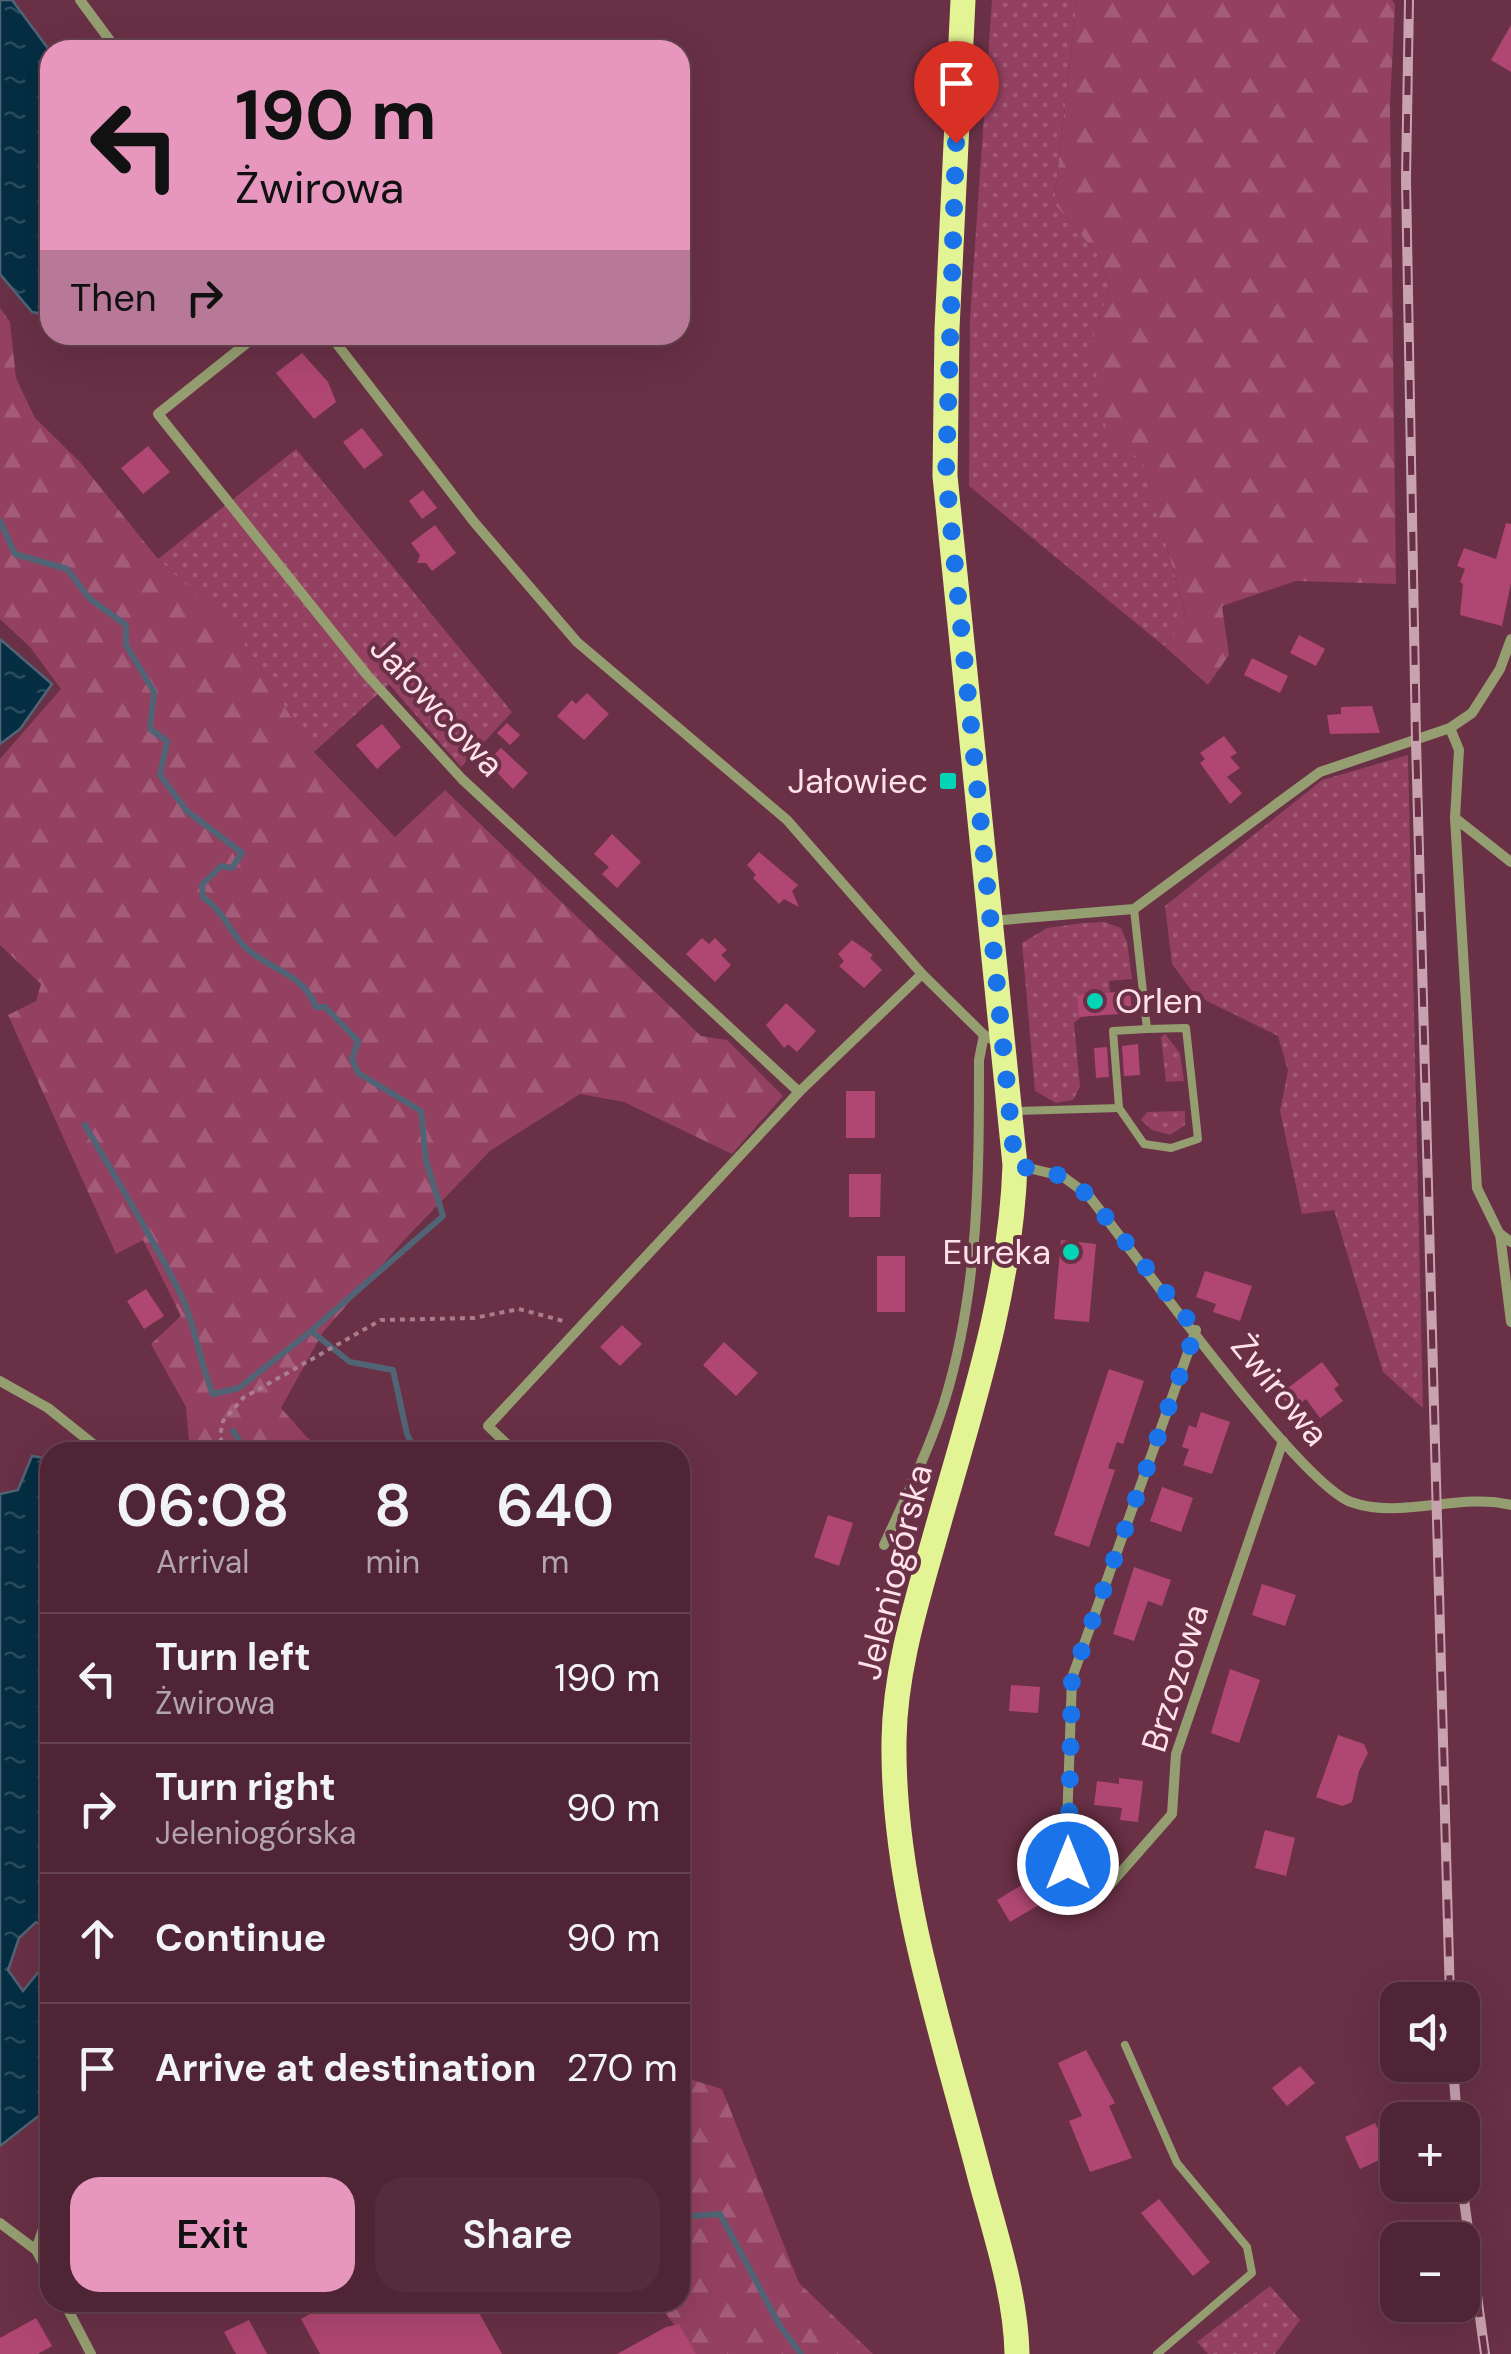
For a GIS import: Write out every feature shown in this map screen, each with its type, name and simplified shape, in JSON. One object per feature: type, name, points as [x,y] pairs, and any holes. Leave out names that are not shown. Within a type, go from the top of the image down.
[{"type":"main road","name":"Jeleniogórska","points":[[964,0],[944,441],[989,922],[993,1040],[1009,1111],[1015,1165],[1012,1232],[969,1417],[904,1651],[894,1737],[896,1817],[911,1899],[1002,2262],[1016,2354]]},
{"type":"street","points":[[80,0],[110,40]]},
{"type":"street","name":"Jałowcowa","points":[[245,345],[158,414],[368,676],[462,779],[800,1092]]},
{"type":"street","points":[[338,345],[474,522],[577,642],[787,820],[922,974],[993,1040],[979,1060],[978,1218],[957,1350],[943,1404],[884,1545]]},
{"type":"street","points":[[989,922],[1134,909],[1320,772],[1450,728],[1472,713],[1487,692],[1511,639]]},
{"type":"street","points":[[1450,728],[1459,750],[1455,818],[1477,1188],[1500,1233],[1511,1322]]},
{"type":"street","points":[[1455,818],[1511,862]]},
{"type":"street","points":[[505,1442],[488,1426],[800,1092],[922,974]]},
{"type":"street","name":"Żwirowa","points":[[1015,1165],[1062,1176],[1088,1195],[1283,1441],[1340,1496],[1360,1504],[1391,1506],[1482,1502],[1511,1505]]},
{"type":"street","points":[[1500,1233],[1511,1242]]},
{"type":"street","name":"Brzozowa","points":[[1196,1330],[1072,1678],[1066,1855],[1070,1877],[1082,1892],[1095,1894],[1107,1888],[1172,1814],[1176,1754],[1283,1441]]},
{"type":"street","points":[[0,1381],[48,1408],[90,1442]]},
{"type":"street","points":[[0,2223],[36,2250],[40,2257]]},
{"type":"street","points":[[36,2250],[40,2238]]},
{"type":"street","points":[[69,2312],[91,2354]]},
{"type":"lane","points":[[1134,909],[1148,1029]]},
{"type":"lane","points":[[1186,1028],[1198,1139],[1171,1148],[1144,1144],[1119,1108],[1113,1031],[1186,1028]]},
{"type":"lane","points":[[1009,1111],[1119,1108]]},
{"type":"lane","points":[[1125,2046],[1177,2163],[1247,2247],[1252,2272],[1158,2354]]},
{"type":"path","points":[[222,1442],[223,1420],[243,1398],[382,1320],[474,1318],[519,1308],[583,1327]]},
{"type":"green space","points":[[992,0],[1077,0],[1054,203],[1097,254],[1110,287],[1091,345],[1142,458],[1187,620],[1164,646],[969,486],[970,318]]},
{"type":"green space","points":[[1077,0],[1392,0],[1395,5],[1390,106],[1396,584],[1296,581],[1222,606],[1229,655],[1208,685],[1164,646],[1187,619],[1142,459],[1109,444],[1091,345],[1110,287],[1097,254],[1054,203]]},
{"type":"green space","points":[[0,308],[10,322],[16,378],[35,418],[80,462],[158,559],[235,630],[314,752],[395,837],[445,790],[701,1036],[727,1040],[783,1096],[732,1154],[624,1102],[580,1094],[490,1151],[323,1332],[281,1408],[311,1442],[189,1442],[186,1407],[151,1344],[181,1316],[143,1240],[116,1254],[8,1015],[36,1001],[41,984],[0,945],[0,759],[61,689],[30,647],[0,619]]},
{"type":"green space","points":[[296,449],[512,712],[461,767],[389,684],[314,752],[235,630],[158,559]]},
{"type":"green space","points":[[1408,755],[1423,1408],[1383,1372],[1334,1210],[1302,1214],[1280,1111],[1288,1071],[1278,1036],[1195,995],[1172,964],[1165,906],[1322,780]]},
{"type":"green space","points":[[1104,922],[1121,928],[1132,979],[1109,981],[1110,993],[1074,1023],[1080,1087],[1073,1100],[1056,1103],[1035,1091],[1022,943],[1047,928]]},
{"type":"green space","points":[[1165,1034],[1180,1053],[1184,1081],[1166,1082],[1161,1037]]},
{"type":"green space","points":[[1185,1111],[1185,1125],[1170,1135],[1152,1130],[1141,1120],[1147,1112]]},
{"type":"green space","points":[[690,2079],[722,2089],[799,2283],[873,2354],[696,2354],[665,2312],[690,2312]]},
{"type":"green space","points":[[1270,2286],[1300,2320],[1275,2354],[1208,2354],[1197,2342]]},
{"type":"water","points":[[0,0],[12,0],[42,40],[40,313],[32,312],[0,274]]},
{"type":"water","points":[[0,639],[52,684],[20,729],[0,744]]},
{"type":"water","points":[[32,1456],[40,1457],[40,1925],[36,1922],[19,1938],[8,1970],[23,1991],[40,1970],[40,2115],[0,2146],[0,1494],[18,1490]]},
{"type":"building","points":[[1511,25],[1511,72],[1491,60]]},
{"type":"building","points":[[302,353],[328,382],[336,402],[314,419],[276,373]]},
{"type":"building","points":[[362,428],[383,455],[364,469],[343,442]]},
{"type":"building","points":[[148,446],[170,472],[143,494],[121,468]]},
{"type":"building","points":[[423,490],[437,508],[422,519],[409,501]]},
{"type":"building","points":[[1506,523],[1511,524],[1511,583],[1502,626],[1460,615],[1460,582],[1465,569],[1457,566],[1464,548],[1496,559]]},
{"type":"building","points":[[435,525],[456,553],[432,571],[426,563],[417,563],[420,555],[411,543]]},
{"type":"building","points":[[1299,635],[1325,649],[1316,666],[1290,653]]},
{"type":"building","points":[[1252,658],[1288,676],[1280,693],[1244,675]]},
{"type":"building","points":[[587,693],[609,714],[584,740],[557,716],[572,700],[576,704]]},
{"type":"building","points":[[1372,706],[1380,733],[1330,734],[1327,715],[1341,714],[1341,707]]},
{"type":"building","points":[[507,723],[520,735],[510,745],[497,733]]},
{"type":"building","points":[[382,724],[401,747],[377,769],[356,745]]},
{"type":"building","points":[[1224,736],[1237,753],[1230,757],[1240,768],[1227,777],[1242,793],[1230,804],[1200,763],[1205,759],[1200,753]]},
{"type":"building","points":[[501,748],[528,773],[513,789],[487,762]]},
{"type":"building","points":[[612,834],[641,862],[617,888],[602,874],[609,867],[594,854]]},
{"type":"building","points":[[759,852],[798,885],[792,891],[799,907],[784,899],[779,904],[753,878],[756,875],[747,865]]},
{"type":"building","points":[[702,938],[709,944],[715,938],[727,950],[721,955],[731,965],[715,982],[686,954]]},
{"type":"building","points":[[852,940],[873,955],[870,958],[882,970],[864,988],[839,966],[844,961],[838,954]]},
{"type":"building","points":[[1130,991],[1132,1013],[1079,1017],[1077,995]]},
{"type":"building","points":[[786,1003],[816,1031],[797,1052],[788,1044],[784,1048],[766,1025]]},
{"type":"building","points":[[1138,1044],[1140,1075],[1124,1076],[1122,1046]]},
{"type":"building","points":[[1107,1047],[1109,1077],[1096,1078],[1094,1048]]},
{"type":"building","points":[[846,1091],[875,1091],[875,1138],[846,1138]]},
{"type":"building","points":[[849,1174],[881,1174],[880,1217],[849,1217]]},
{"type":"building","points":[[1061,1240],[1096,1244],[1089,1322],[1054,1319]]},
{"type":"building","points":[[877,1256],[905,1256],[905,1312],[877,1312]]},
{"type":"building","points":[[1205,1271],[1252,1286],[1240,1321],[1213,1312],[1216,1304],[1196,1297]]},
{"type":"building","points":[[146,1289],[164,1316],[144,1329],[127,1301]]},
{"type":"building","points":[[622,1325],[642,1344],[620,1366],[600,1347]]},
{"type":"building","points":[[724,1342],[758,1373],[736,1396],[703,1365]]},
{"type":"building","points":[[1322,1362],[1339,1385],[1334,1389],[1343,1401],[1320,1418],[1306,1399],[1292,1410],[1280,1394]]},
{"type":"building","points":[[1109,1369],[1144,1381],[1123,1444],[1117,1442],[1108,1468],[1115,1470],[1089,1547],[1054,1535]]},
{"type":"building","points":[[1201,1412],[1230,1422],[1212,1474],[1183,1465],[1189,1449],[1182,1447],[1189,1425],[1196,1428]]},
{"type":"building","points":[[1162,1487],[1193,1498],[1181,1532],[1150,1521]]},
{"type":"building","points":[[828,1515],[853,1523],[839,1566],[814,1557]]},
{"type":"building","points":[[1134,1567],[1171,1580],[1162,1606],[1148,1601],[1134,1641],[1113,1634]]},
{"type":"building","points":[[1262,1584],[1296,1595],[1285,1626],[1252,1615]]},
{"type":"building","points":[[1230,1669],[1260,1680],[1239,1743],[1211,1733]]},
{"type":"building","points":[[1011,1685],[1040,1687],[1038,1713],[1009,1711]]},
{"type":"building","points":[[1338,1735],[1364,1744],[1368,1753],[1352,1802],[1342,1806],[1316,1797]]},
{"type":"building","points":[[1119,1778],[1143,1781],[1138,1822],[1120,1820],[1122,1808],[1094,1805],[1097,1781],[1119,1784]]},
{"type":"building","points":[[1265,1830],[1295,1838],[1286,1876],[1255,1868]]},
{"type":"building","points":[[1030,1880],[1044,1902],[1010,1922],[997,1900]]},
{"type":"building","points":[[1086,2050],[1115,2103],[1109,2106],[1132,2158],[1090,2172],[1069,2121],[1082,2116],[1058,2063]]},
{"type":"building","points":[[1300,2066],[1315,2083],[1287,2106],[1272,2088]]},
{"type":"building","points":[[1375,2123],[1380,2134],[1380,2160],[1360,2169],[1345,2137]]},
{"type":"building","points":[[1159,2199],[1210,2262],[1193,2276],[1141,2213]]},
{"type":"building","points":[[313,2312],[479,2312],[502,2354],[320,2354],[301,2319]]},
{"type":"building","points":[[36,2318],[52,2346],[38,2354],[0,2354],[0,2338]]},
{"type":"building","points":[[249,2320],[267,2354],[236,2354],[224,2332]]},
{"type":"building","points":[[679,2324],[696,2354],[617,2354],[666,2327]]},
{"type":"waterway","points":[[0,521],[15,554],[67,569],[90,599],[126,625],[126,645],[154,692],[150,729],[167,741],[160,775],[187,811],[242,853],[232,868],[221,866],[202,885],[203,897],[244,946],[303,986],[316,1007],[325,1007],[358,1041],[352,1059],[358,1073],[421,1111],[426,1161],[443,1216],[311,1331],[350,1362],[393,1370],[411,1442]]},
{"type":"waterway","points":[[85,1125],[180,1293],[213,1394],[239,1388],[311,1331]]},
{"type":"waterway","points":[[233,1431],[240,1442]]},
{"type":"waterway","points":[[690,2216],[720,2214],[780,2326],[801,2354]]},
{"type":"railway","points":[[1409,0],[1406,179],[1416,741],[1450,1982]]},
{"type":"railway","points":[[1454,2082],[1456,2102]]},
{"type":"railway","points":[[1464,2202],[1485,2354]]},
{"type":"place","name":"Jałowiec","points":[[948,781]]},
{"type":"place","name":"Orlen","points":[[1095,1001]]},
{"type":"place","name":"Eureka","points":[[1071,1252]]},
{"type":"route","points":[[956,143],[947,330],[946,476],[992,971],[1015,1165],[1062,1176],[1088,1195],[1196,1330],[1072,1678],[1068,1864]]}]
